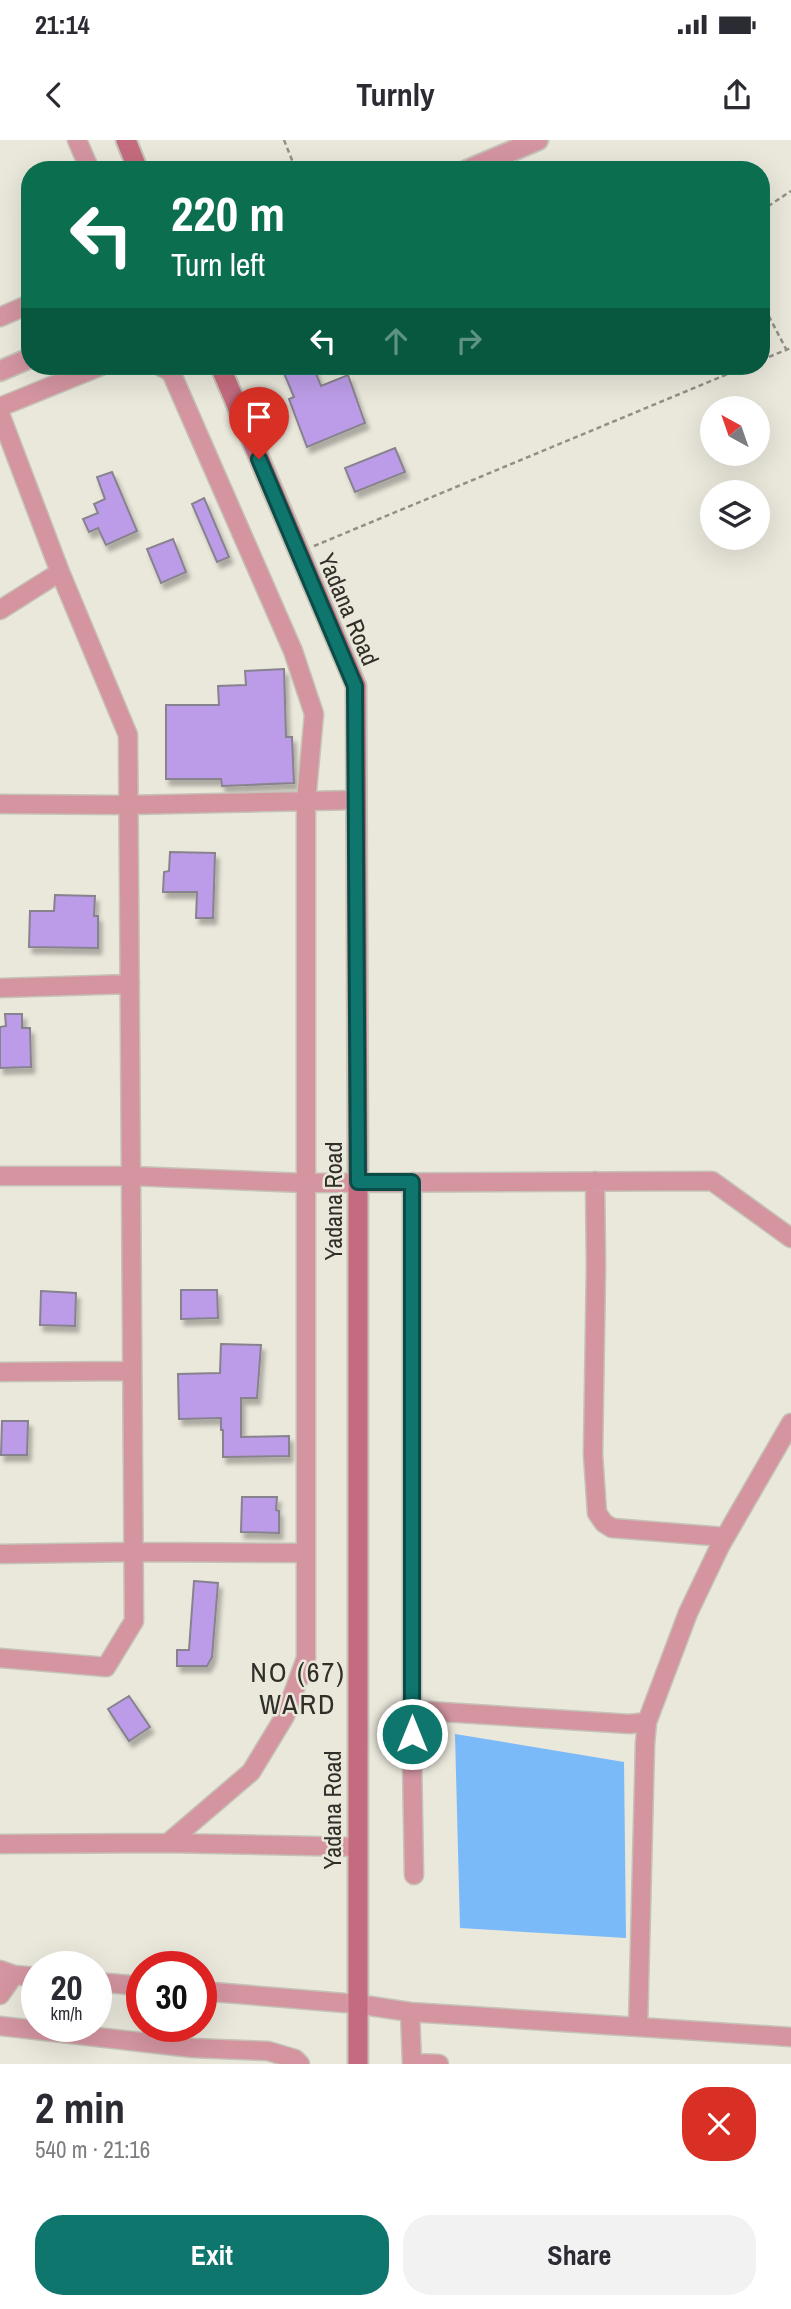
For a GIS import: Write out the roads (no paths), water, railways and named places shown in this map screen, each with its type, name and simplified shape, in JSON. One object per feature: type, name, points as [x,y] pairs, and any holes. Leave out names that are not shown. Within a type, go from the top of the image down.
[{"type":"main road","points":[[126,140],[134,161]]},
{"type":"main road","name":"Yadana Road","points":[[224,375],[355,686],[358,2064]]},
{"type":"street","points":[[77,140],[86,161]]},
{"type":"street","points":[[488,161],[537,140]]},
{"type":"street","points":[[0,317],[21,308]]},
{"type":"street","points":[[0,370],[21,362]]},
{"type":"street","points":[[0,407],[79,375]]},
{"type":"street","points":[[168,1843],[251,1772],[285,1716],[306,1658],[306,801],[314,713],[297,663],[172,375]]},
{"type":"street","points":[[0,414],[60,572],[128,735],[134,1552],[134,1621],[106,1667],[0,1658]]},
{"type":"street","points":[[0,610],[60,572]]},
{"type":"street","points":[[0,804],[127,805],[355,800]]},
{"type":"street","points":[[0,988],[130,984]]},
{"type":"street","points":[[0,1176],[131,1176],[306,1183],[712,1181],[791,1238]]},
{"type":"street","points":[[595,1181],[593,1454],[597,1513],[604,1524],[612,1528],[725,1537]]},
{"type":"street","points":[[412,1182],[414,1875]]},
{"type":"street","points":[[0,1371],[132,1371]]},
{"type":"street","points":[[638,2027],[647,1722],[688,1613],[725,1537],[791,1423]]},
{"type":"street","points":[[0,1555],[134,1552],[306,1553]]},
{"type":"street","points":[[412,1710],[630,1724],[647,1722]]},
{"type":"street","points":[[0,1844],[168,1843],[357,1847]]},
{"type":"street","points":[[0,1995],[7,1972]]},
{"type":"street","points":[[217,1992],[357,2004],[410,2012],[791,2037]]},
{"type":"street","points":[[410,2012],[412,2063],[439,2064]]},
{"type":"street","points":[[0,2026],[192,2048],[268,2051],[295,2059],[300,2064]]},
{"type":"street","points":[[180,2064],[192,2048]]},
{"type":"water","points":[[455,1734],[624,1762],[626,1938],[460,1928]]},
{"type":"district","name":"NO (67) WARD","points":[[298,1688]]}]
